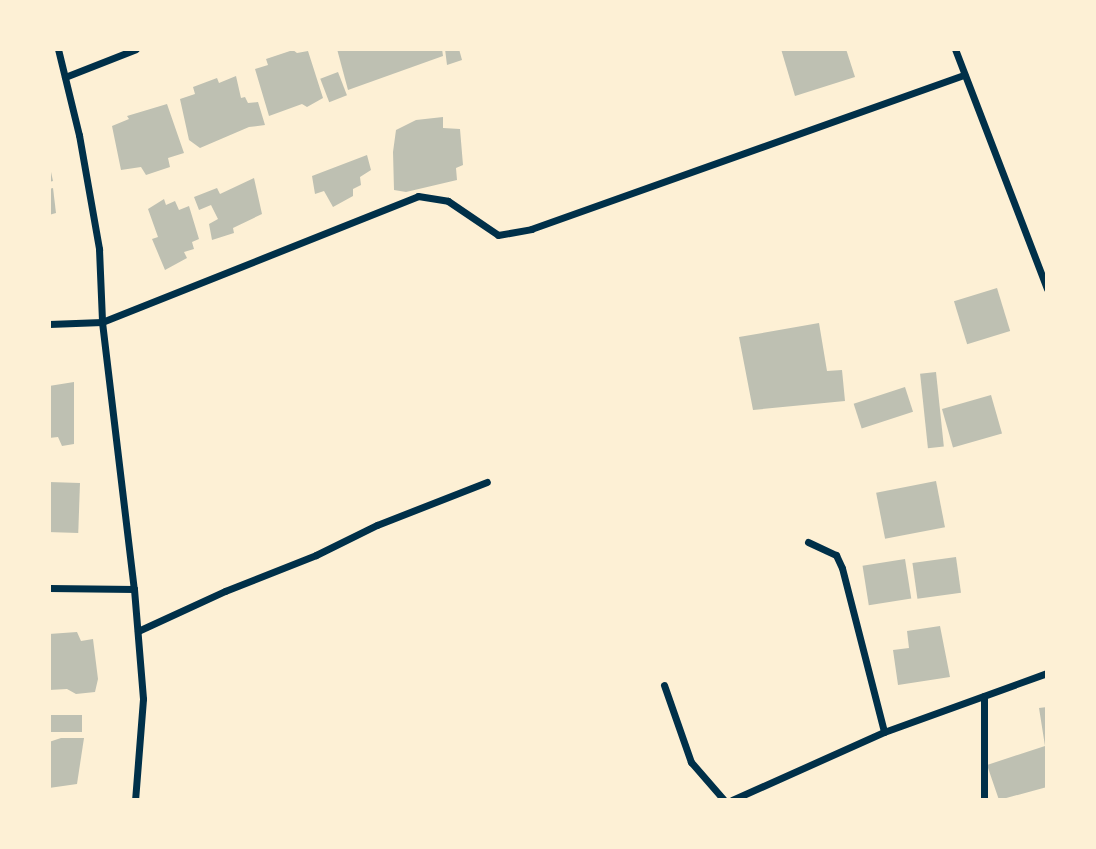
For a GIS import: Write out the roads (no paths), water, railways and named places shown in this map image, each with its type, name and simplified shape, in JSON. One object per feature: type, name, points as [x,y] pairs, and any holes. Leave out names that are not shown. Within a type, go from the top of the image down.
[{"type":"street","points":[[58,49],[99,249],[102,323],[134,589],[143,699],[135,800]]},
{"type":"street","points":[[65,77],[136,49]]},
{"type":"street","points":[[955,49],[1047,289]]},
{"type":"street","points":[[49,324],[102,323],[418,197],[448,201],[498,235],[531,229],[964,75]]},
{"type":"street","points":[[138,631],[225,591],[316,555],[377,525],[487,482]]},
{"type":"street","points":[[808,542],[836,555],[842,568],[884,732]]},
{"type":"street","points":[[49,588],[134,589]]},
{"type":"street","points":[[732,800],[884,732],[1047,673]]},
{"type":"street","points":[[664,685],[691,762],[724,800]]},
{"type":"street","points":[[984,696],[984,800]]}]
